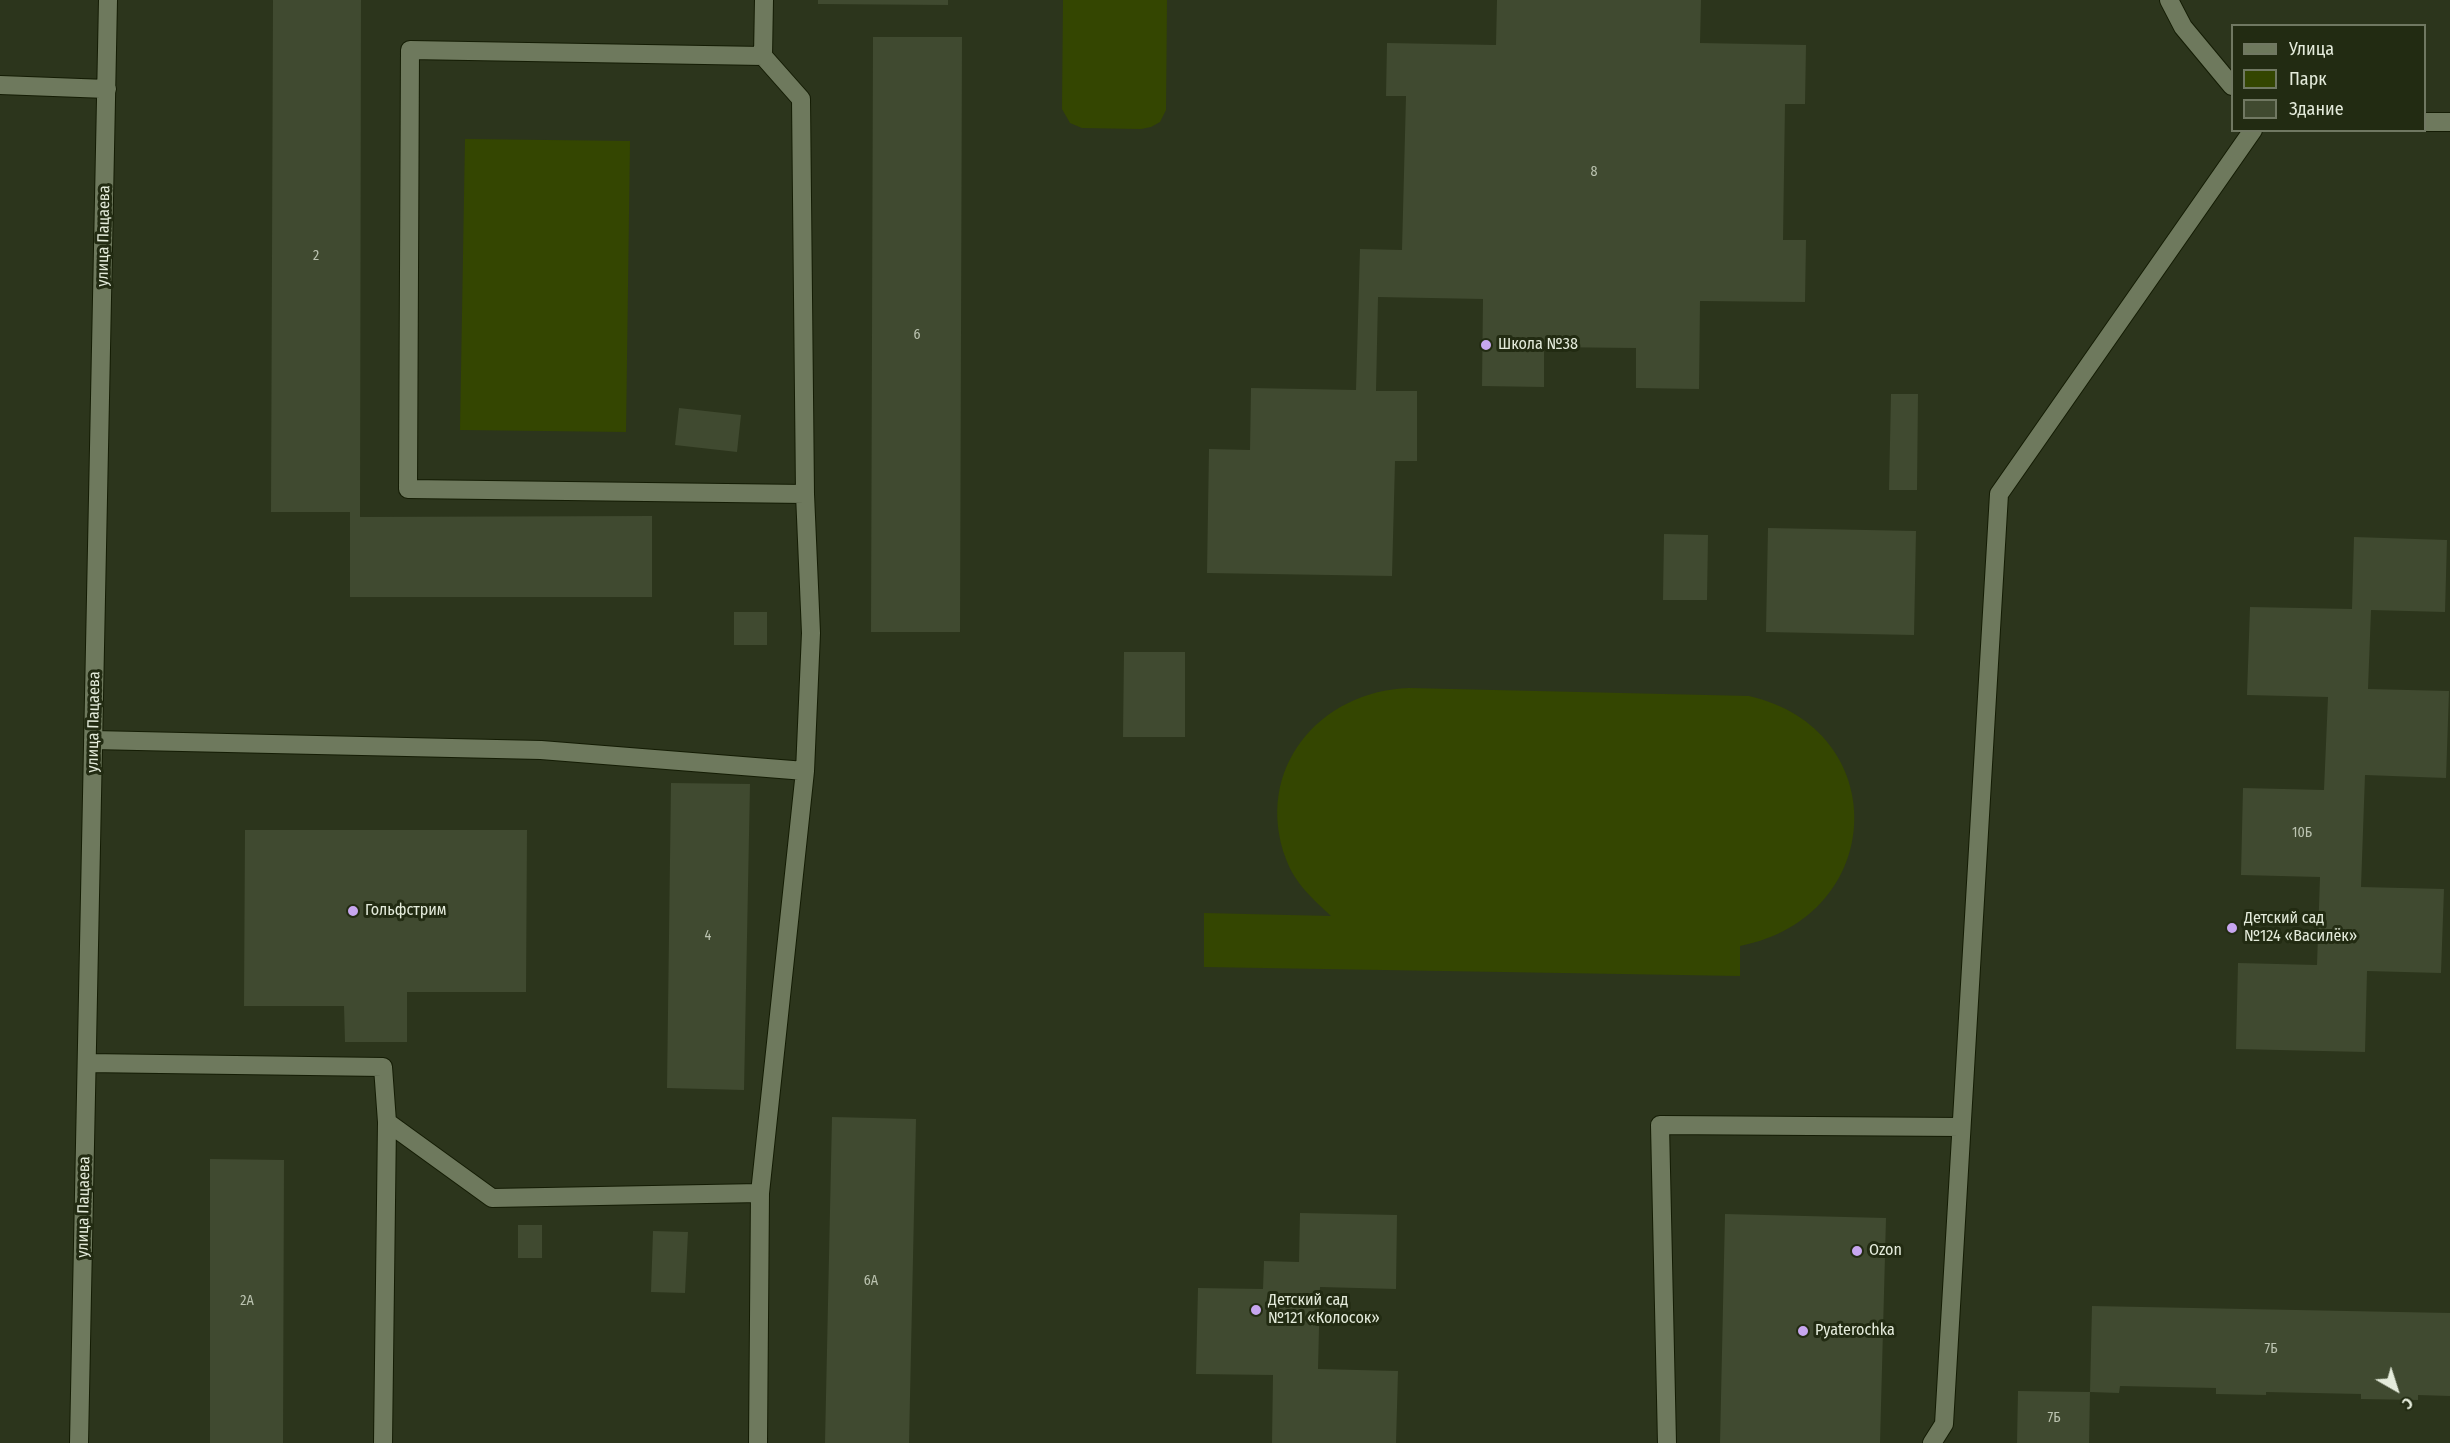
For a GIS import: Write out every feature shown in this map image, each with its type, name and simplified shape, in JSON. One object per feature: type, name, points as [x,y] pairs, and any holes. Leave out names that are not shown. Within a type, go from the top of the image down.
[{"type":"street","name":"улица Пацаева","points":[[79,1443],[108,0]]},
{"type":"street","points":[[758,1443],[760,1193],[805,771],[811,633],[805,494],[801,99],[763,56],[764,0]]},
{"type":"street","points":[[2169,0],[2183,27],[2231,85]]},
{"type":"street","points":[[763,56],[410,50],[408,489],[805,494]]},
{"type":"street","points":[[0,85],[107,89]]},
{"type":"street","points":[[2426,122],[2450,122]]},
{"type":"street","points":[[1932,1443],[1944,1424],[1999,494],[2252,132]]},
{"type":"street","points":[[93,740],[541,750],[805,771]]},
{"type":"street","points":[[87,1064],[383,1066],[387,1122],[383,1443]]},
{"type":"street","points":[[387,1122],[492,1198],[760,1193]]},
{"type":"street","points":[[1667,1443],[1660,1125],[1961,1128]]},
{"type":"green space","points":[[1063,0],[1167,0],[1166,110],[1160,122],[1141,129],[1082,128],[1070,123],[1062,109]]},
{"type":"green space","points":[[465,139],[630,141],[626,432],[460,430]]},
{"type":"green space","points":[[1409,688],[1749,696],[1796,715],[1830,745],[1849,782],[1854,822],[1846,863],[1824,899],[1789,928],[1740,946],[1740,976],[1204,967],[1204,913],[1331,916],[1299,884],[1286,859],[1278,826],[1279,795],[1287,767],[1301,741],[1322,720],[1347,703],[1377,693]]},
{"type":"building","points":[[273,0],[361,0],[360,517],[652,516],[652,597],[350,597],[350,512],[271,512]]},
{"type":"building","points":[[818,0],[948,0],[948,5],[818,4]]},
{"type":"building","points":[[1497,0],[1701,0],[1700,43],[1806,45],[1805,104],[1785,104],[1783,240],[1806,240],[1805,302],[1700,301],[1699,389],[1636,388],[1636,348],[1544,347],[1544,387],[1482,386],[1483,299],[1378,297],[1376,391],[1417,391],[1417,461],[1395,461],[1392,576],[1207,573],[1209,449],[1250,450],[1251,388],[1356,390],[1360,249],[1402,250],[1406,96],[1386,96],[1387,43],[1496,45]]},
{"type":"building","points":[[873,37],[962,37],[960,632],[871,632]]},
{"type":"building","points":[[1891,394],[1918,394],[1917,490],[1889,490]]},
{"type":"building","points":[[679,408],[741,415],[737,452],[675,445]]},
{"type":"building","points":[[1768,528],[1916,531],[1914,635],[1766,632]]},
{"type":"building","points":[[1664,534],[1708,535],[1707,600],[1663,600]]},
{"type":"building","points":[[2354,537],[2447,540],[2445,612],[2371,610],[2368,689],[2449,691],[2446,778],[2365,775],[2361,887],[2444,889],[2441,973],[2367,971],[2365,1052],[2236,1049],[2238,963],[2317,965],[2320,877],[2241,875],[2243,788],[2324,790],[2328,697],[2247,695],[2250,607],[2352,609]]},
{"type":"building","points":[[734,612],[767,612],[767,645],[734,645]]},
{"type":"building","points":[[1124,652],[1185,652],[1185,737],[1123,737]]},
{"type":"building","points":[[671,783],[750,784],[744,1090],[667,1088]]},
{"type":"building","name":"Гольфстрим","points":[[245,830],[527,830],[526,992],[407,992],[407,1042],[345,1042],[344,1006],[244,1006]]},
{"type":"building","points":[[832,1117],[916,1119],[909,1443],[825,1443]]},
{"type":"building","points":[[210,1159],[284,1160],[283,1443],[210,1443]]},
{"type":"building","points":[[1300,1213],[1397,1215],[1396,1289],[1320,1287],[1318,1369],[1398,1371],[1396,1443],[1272,1443],[1273,1375],[1196,1374],[1198,1288],[1263,1289],[1264,1261],[1299,1262]]},
{"type":"building","name":"Pyaterochka","points":[[1725,1214],[1886,1218],[1880,1443],[1720,1443]]},
{"type":"building","points":[[518,1225],[542,1225],[542,1258],[518,1258]]},
{"type":"building","points":[[653,1231],[688,1232],[685,1293],[651,1292]]},
{"type":"building","points":[[2092,1306],[2450,1313],[2450,1396],[2418,1395],[2418,1400],[2361,1399],[2361,1394],[2266,1392],[2266,1395],[2216,1394],[2216,1388],[2120,1386],[2119,1393],[2090,1392]]},
{"type":"building","points":[[2018,1391],[2090,1392],[2089,1443],[2017,1443]]},
{"type":"place","name":"Школа №38","points":[[1486,345]]},
{"type":"place","name":"Гольфстрим","points":[[353,911]]},
{"type":"place","name":"Детский сад №124 «Василёк»","points":[[2232,928]]},
{"type":"place","name":"Ozon","points":[[1857,1251]]},
{"type":"place","name":"Детский сад №121 «Колосок»","points":[[1256,1310]]},
{"type":"place","name":"Pyaterochka","points":[[1803,1331]]}]
